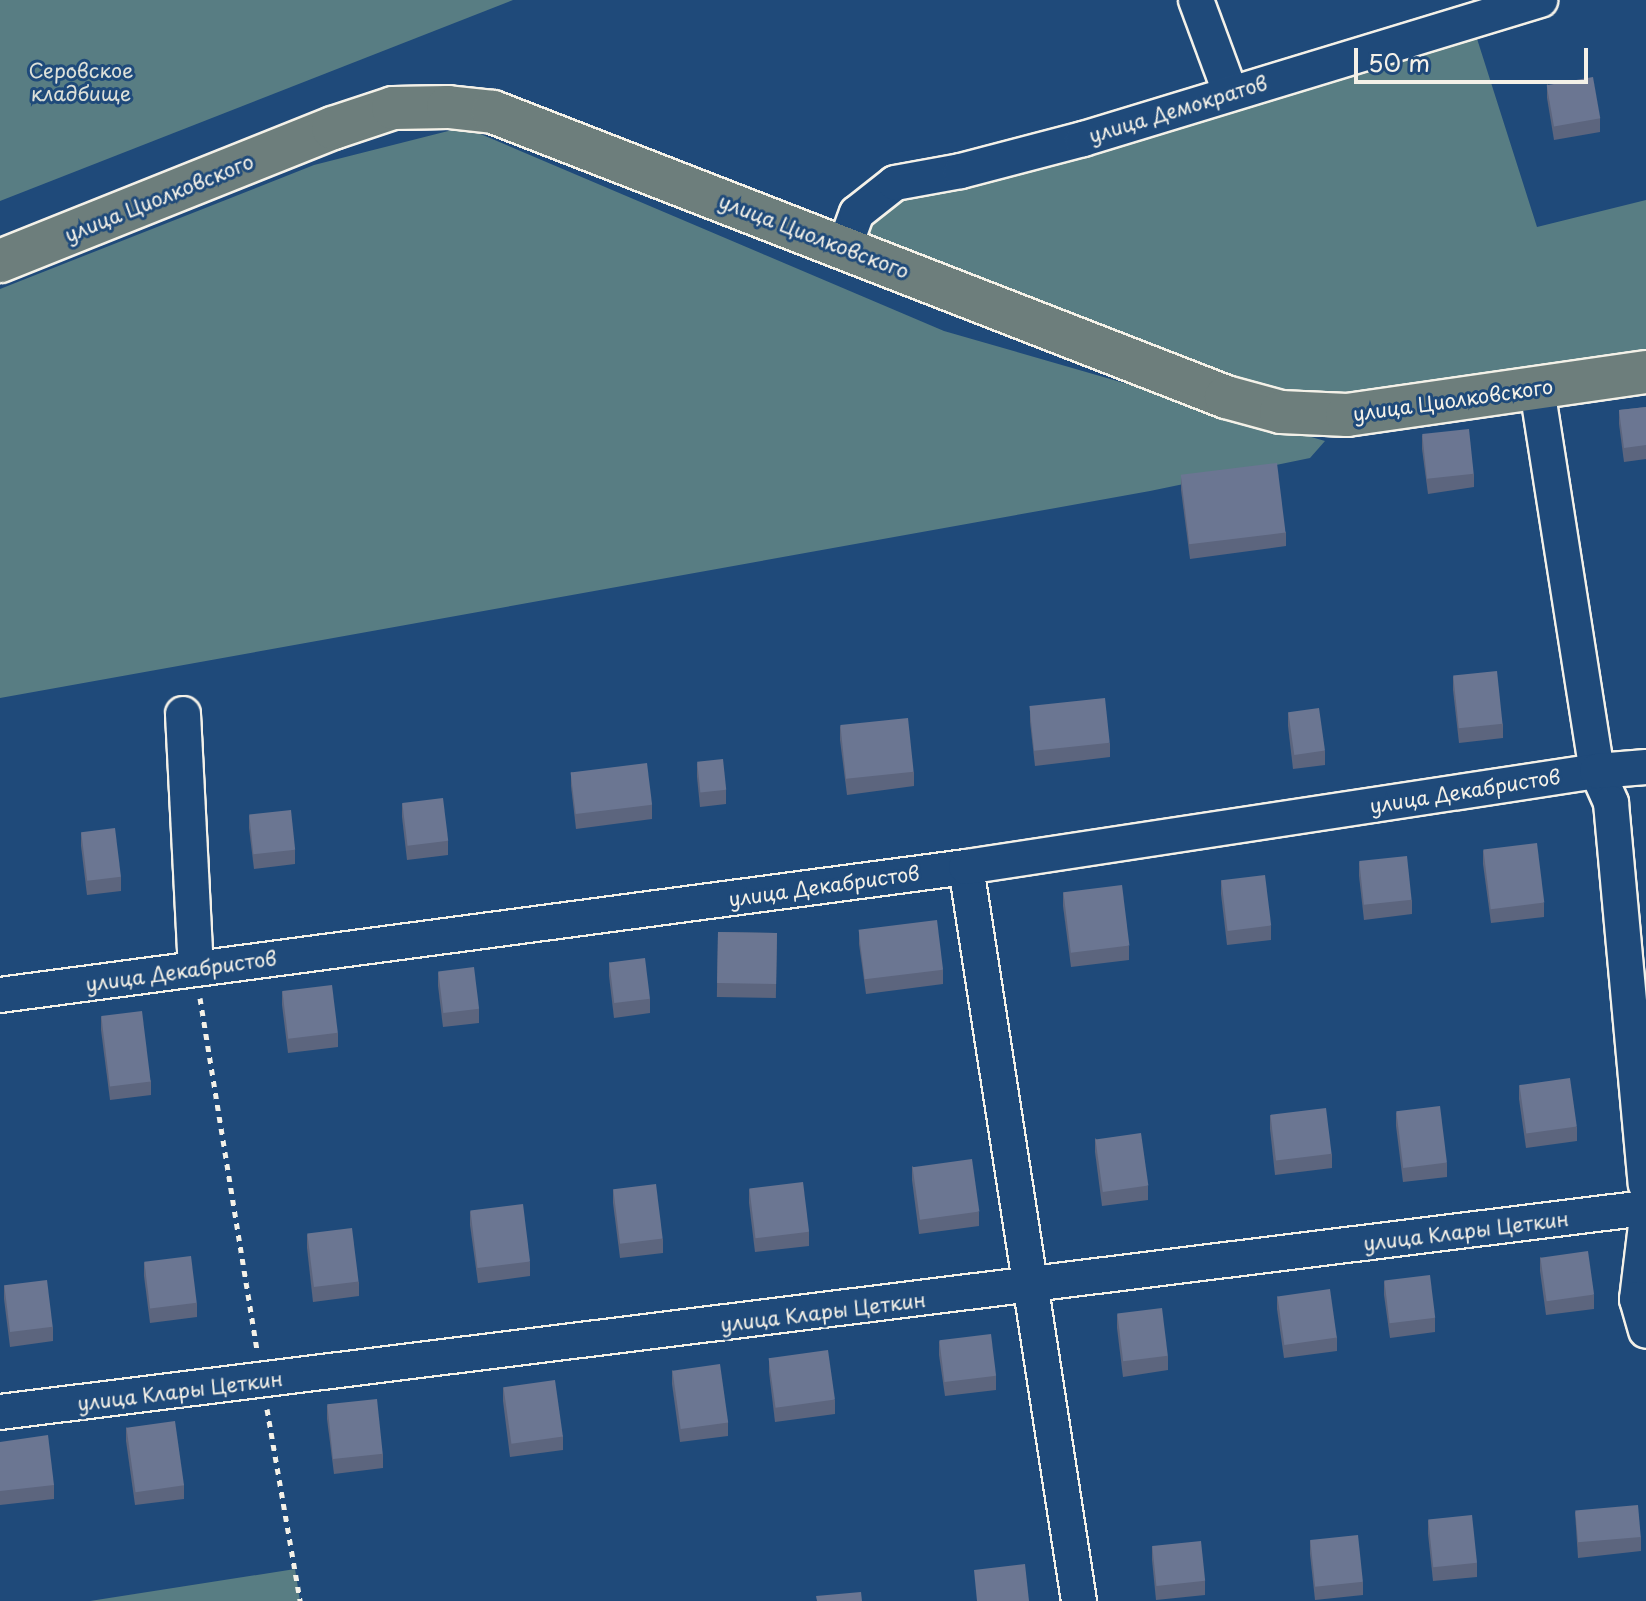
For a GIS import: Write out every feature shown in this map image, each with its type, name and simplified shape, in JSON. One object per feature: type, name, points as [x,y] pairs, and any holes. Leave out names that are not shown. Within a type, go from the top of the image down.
[{"type":"main road","name":"улица Циолковского","points":[[0,261],[333,128],[393,108],[448,107],[493,112],[1226,397],[1281,412],[1347,415],[1646,372]]},
{"type":"street","points":[[1196,0],[1230,92]]},
{"type":"street","name":"улица Демократов","points":[[844,248],[857,213],[895,183],[961,171],[1083,139],[1540,0]]},
{"type":"street","points":[[1537,389],[1597,771],[1611,803],[1646,1184]]},
{"type":"street","points":[[183,714],[196,969]]},
{"type":"street","name":"улица Декабристов","points":[[0,995],[966,867],[1597,771],[1646,767]]},
{"type":"street","points":[[966,867],[1033,1286],[1079,1601]]},
{"type":"street","name":"улица Клары Цеткин","points":[[0,1412],[263,1382],[1646,1208]]},
{"type":"street","points":[[1646,1225],[1637,1299],[1646,1331]]},
{"type":"path","points":[[196,969],[300,1601]]},
{"type":"green space","name":"Серовское кладбище","points":[[0,0],[513,0],[0,201]]},
{"type":"green space","points":[[1472,23],[1537,227],[1646,200],[1646,372],[1281,412],[845,248],[857,213]]},
{"type":"green space","points":[[464,127],[944,331],[1325,441],[1310,458],[1150,491],[0,698],[0,289],[314,165]]},
{"type":"green space","points":[[295,1569],[300,1601],[90,1601]]},
{"type":"building","points":[[1593,77],[1600,118],[1554,127],[1547,85]]},
{"type":"building","points":[[1646,407],[1646,445],[1624,448],[1619,410]]},
{"type":"building","points":[[1469,429],[1474,474],[1427,479],[1422,434]]},
{"type":"building","points":[[1277,463],[1286,532],[1189,544],[1181,475]]},
{"type":"building","points":[[1497,671],[1503,724],[1459,728],[1453,676]]},
{"type":"building","points":[[1105,698],[1110,743],[1034,751],[1029,706]]},
{"type":"building","points":[[1319,708],[1325,751],[1294,755],[1288,712]]},
{"type":"building","points":[[908,718],[914,772],[846,779],[840,725]]},
{"type":"building","points":[[723,759],[726,790],[700,793],[697,762]]},
{"type":"building","points":[[647,763],[652,805],[576,814],[571,772]]},
{"type":"building","points":[[443,798],[448,841],[408,846],[402,803]]},
{"type":"building","points":[[291,810],[295,850],[253,854],[249,814]]},
{"type":"building","points":[[115,828],[121,877],[87,881],[81,832]]},
{"type":"building","points":[[1537,843],[1544,903],[1491,909],[1483,850]]},
{"type":"building","points":[[1407,856],[1412,900],[1364,905],[1359,861]]},
{"type":"building","points":[[1265,875],[1271,926],[1228,931],[1221,880]]},
{"type":"building","points":[[1122,885],[1129,946],[1071,953],[1063,892]]},
{"type":"building","points":[[937,920],[943,970],[865,979],[859,930]]},
{"type":"building","points":[[718,932],[777,933],[776,984],[717,983]]},
{"type":"building","points":[[645,958],[650,999],[614,1003],[609,962]]},
{"type":"building","points":[[474,967],[479,1009],[443,1013],[438,971]]},
{"type":"building","points":[[332,985],[338,1033],[288,1039],[282,991]]},
{"type":"building","points":[[142,1011],[151,1081],[110,1086],[101,1016]]},
{"type":"building","points":[[1570,1078],[1577,1127],[1526,1134],[1519,1085]]},
{"type":"building","points":[[1440,1106],[1447,1163],[1403,1168],[1396,1111]]},
{"type":"building","points":[[1326,1108],[1332,1154],[1276,1160],[1270,1115]]},
{"type":"building","points":[[1141,1133],[1148,1185],[1103,1192],[1095,1139]]},
{"type":"building","points":[[972,1159],[979,1211],[920,1220],[913,1167]]},
{"type":"building","points":[[803,1182],[809,1232],[755,1238],[749,1189]]},
{"type":"building","points":[[656,1184],[663,1239],[620,1244],[613,1189]]},
{"type":"building","points":[[523,1204],[530,1262],[477,1268],[470,1210]]},
{"type":"building","points":[[352,1228],[359,1282],[314,1287],[307,1233]]},
{"type":"building","points":[[1588,1251],[1594,1295],[1547,1301],[1540,1258]]},
{"type":"building","points":[[191,1256],[197,1303],[150,1308],[144,1262]]},
{"type":"building","points":[[1430,1275],[1435,1318],[1390,1323],[1384,1281]]},
{"type":"building","points":[[47,1280],[53,1327],[10,1332],[4,1285]]},
{"type":"building","points":[[1330,1289],[1337,1338],[1284,1345],[1278,1296]]},
{"type":"building","points":[[1162,1308],[1168,1356],[1123,1361],[1117,1313]]},
{"type":"building","points":[[991,1334],[996,1376],[945,1382],[939,1340]]},
{"type":"building","points":[[828,1350],[835,1400],[776,1408],[769,1358]]},
{"type":"building","points":[[720,1364],[728,1422],[681,1429],[672,1371]]},
{"type":"building","points":[[555,1380],[563,1436],[511,1444],[504,1387]]},
{"type":"building","points":[[377,1399],[383,1454],[333,1459],[327,1404]]},
{"type":"building","points":[[175,1421],[184,1485],[136,1492],[126,1428]]},
{"type":"building","points":[[48,1435],[54,1485],[0,1491],[0,1442]]},
{"type":"building","points":[[1638,1505],[1641,1537],[1578,1542],[1575,1510]]},
{"type":"building","points":[[1472,1515],[1477,1563],[1433,1567],[1428,1520]]},
{"type":"building","points":[[1358,1535],[1363,1582],[1315,1587],[1310,1540]]},
{"type":"building","points":[[1201,1541],[1205,1581],[1156,1586],[1152,1546]]},
{"type":"building","points":[[1025,1564],[1029,1601],[977,1601],[974,1570]]},
{"type":"building","points":[[861,1592],[862,1601],[817,1601],[816,1596]]}]
